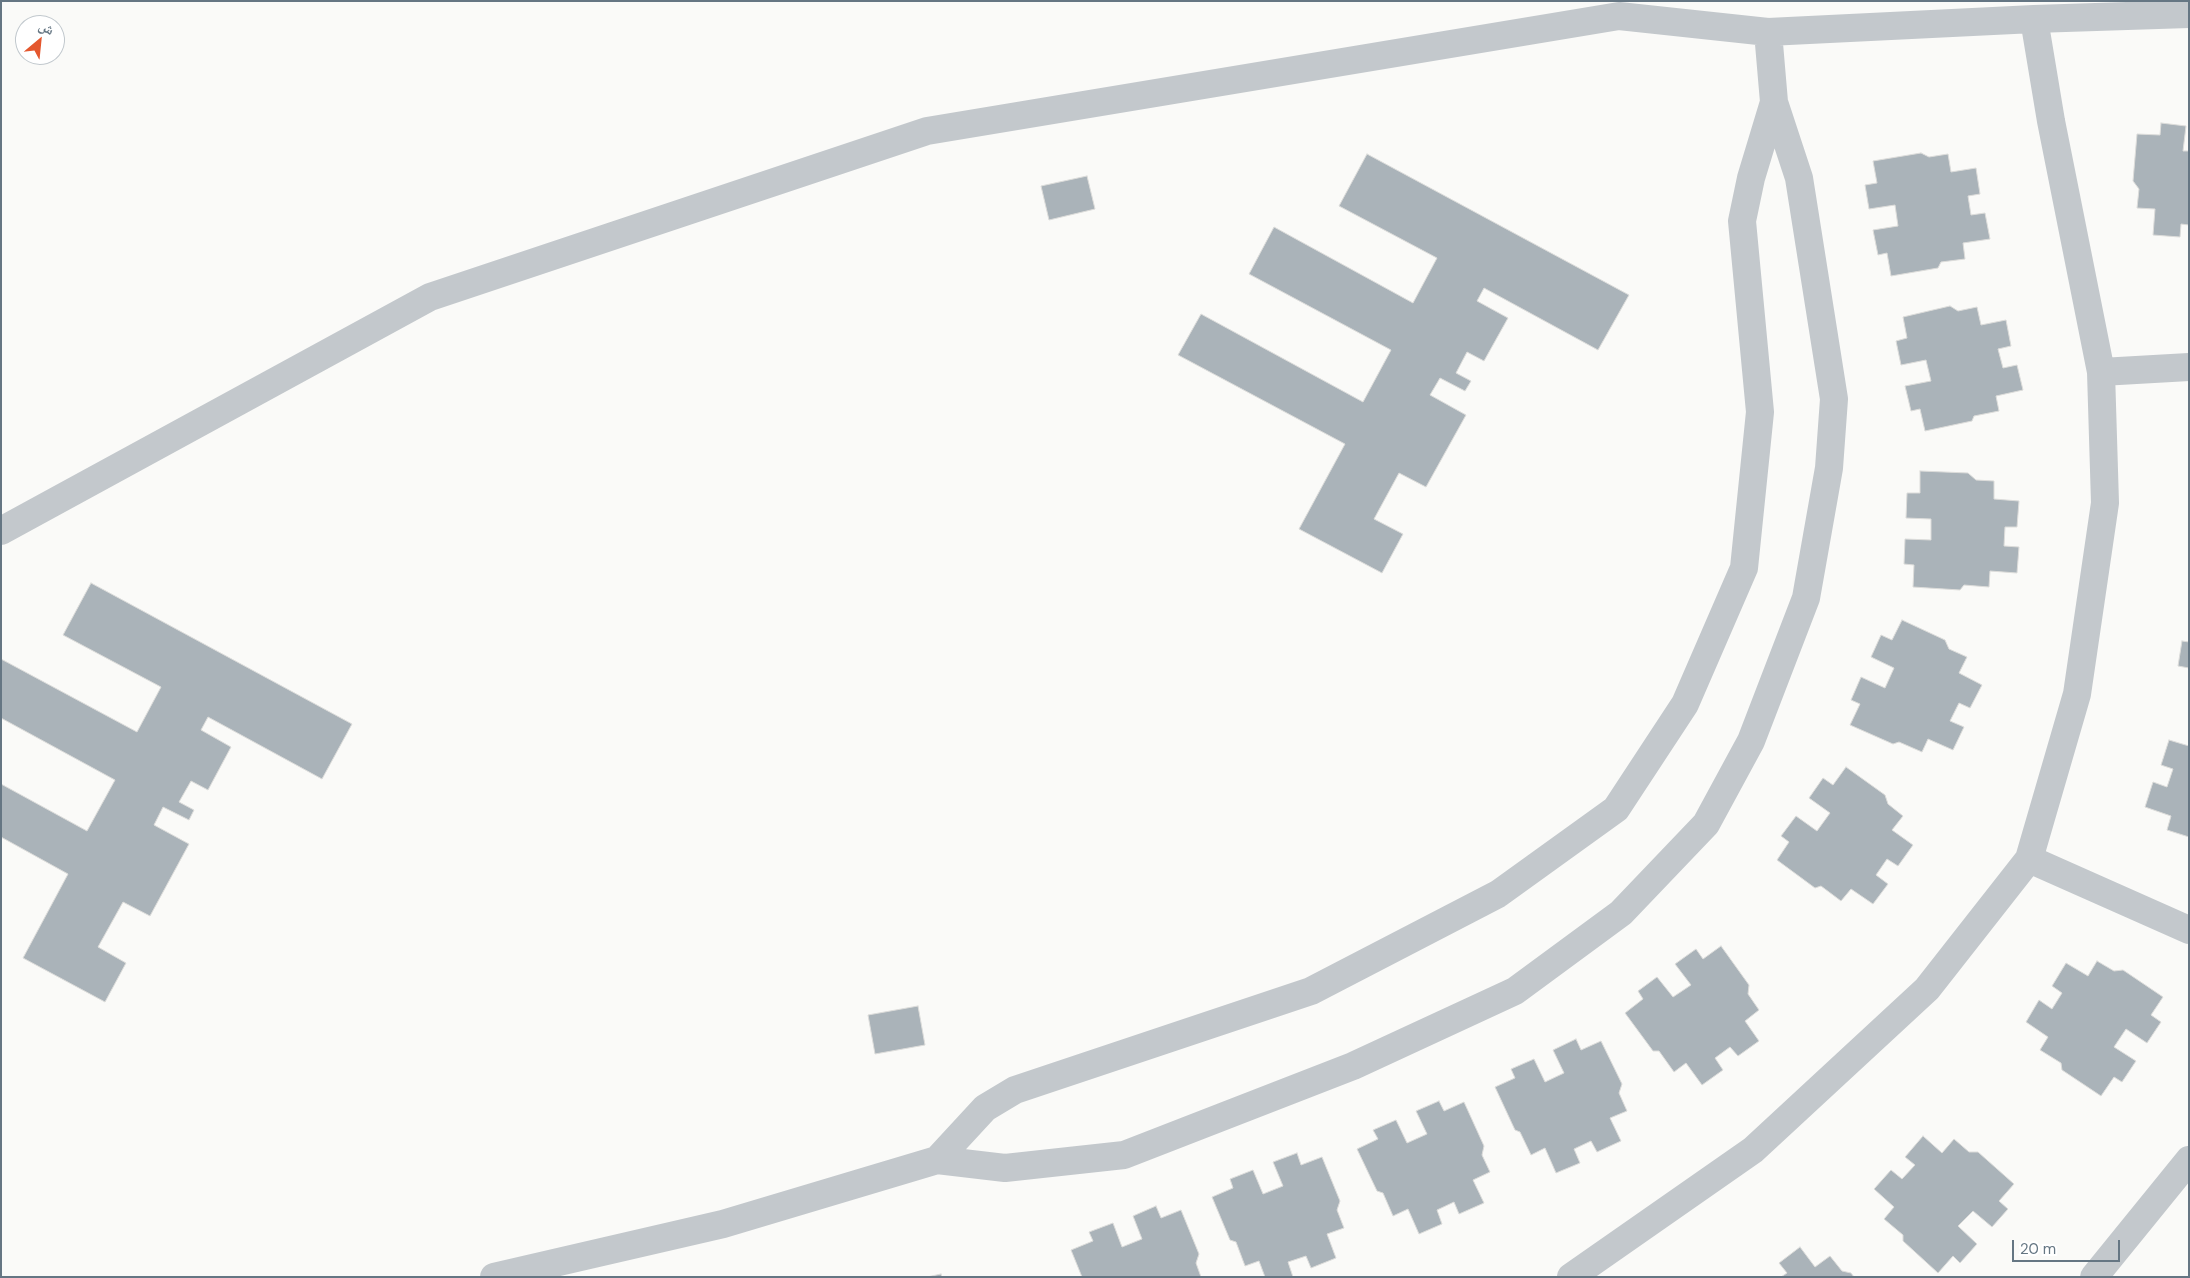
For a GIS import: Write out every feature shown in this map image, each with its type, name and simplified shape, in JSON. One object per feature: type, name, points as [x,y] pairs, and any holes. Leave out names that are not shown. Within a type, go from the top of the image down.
[{"type":"street","points":[[1,531],[430,297],[927,132],[1614,8],[1768,32],[2034,19],[2189,14]]},
{"type":"street","points":[[1571,1277],[1753,1150],[1927,989],[2028,858],[2077,694],[2105,503],[2101,372],[2051,121],[2034,19]]},
{"type":"street","points":[[494,1277],[723,1224],[937,1160],[1005,1168],[1124,1154],[1353,1066],[1515,991],[1621,913],[1706,824],[1751,741],[1806,598],[1829,468],[1834,399],[1799,178],[1774,102],[1768,32]]},
{"type":"street","points":[[937,1160],[985,1108],[1015,1090],[1311,991],[1498,894],[1616,809],[1685,704],[1744,568],[1760,412],[1742,221],[1751,178],[1774,102]]},
{"type":"street","points":[[2101,372],[2189,367]]},
{"type":"street","points":[[2028,858],[2189,930]]},
{"type":"street","points":[[2094,1277],[2189,1160]]},
{"type":"building","points":[[2161,123],[2186,126],[2183,151],[2189,151],[2189,225],[2181,224],[2180,237],[2153,235],[2155,209],[2137,208],[2139,189],[2133,181],[2137,134],[2160,135]]},
{"type":"building","points":[[1921,153],[1929,157],[1948,154],[1951,172],[1976,168],[1980,194],[1968,196],[1971,215],[1985,213],[1990,239],[1963,243],[1965,259],[1941,262],[1938,268],[1891,276],[1887,253],[1878,255],[1873,230],[1898,226],[1895,205],[1869,209],[1865,185],[1877,183],[1873,161]]},
{"type":"building","points":[[1367,154],[1629,295],[1598,350],[1484,288],[1477,301],[1508,318],[1484,361],[1467,352],[1456,373],[1471,381],[1465,391],[1440,378],[1430,395],[1466,415],[1426,487],[1399,473],[1374,519],[1403,534],[1382,573],[1299,529],[1345,444],[1178,355],[1201,314],[1363,402],[1391,350],[1249,274],[1274,227],[1413,303],[1437,258],[1339,206]]},
{"type":"building","points":[[1087,176],[1095,209],[1049,220],[1041,186]]},
{"type":"building","points":[[1950,306],[1958,311],[1977,307],[1981,325],[2006,320],[2011,346],[1998,349],[2003,368],[2017,365],[2023,390],[1996,396],[1999,411],[1974,416],[1972,421],[1925,431],[1920,409],[1911,411],[1905,386],[1931,381],[1926,360],[1901,365],[1896,341],[1907,338],[1903,317]]},
{"type":"building","points":[[1920,471],[1968,473],[1976,480],[1994,481],[1994,499],[2019,501],[2017,527],[2005,527],[2004,546],[2019,547],[2017,573],[1990,571],[1989,587],[1964,585],[1960,590],[1913,587],[1914,565],[1904,564],[1905,539],[1931,540],[1931,519],[1906,518],[1907,493],[1920,493]]},
{"type":"building","points":[[91,583],[352,724],[322,779],[208,717],[201,730],[231,747],[208,790],[191,781],[179,802],[194,810],[189,820],[163,807],[154,825],[189,844],[150,916],[123,902],[98,947],[126,963],[105,1002],[23,958],[68,874],[1,837],[1,784],[87,831],[115,780],[1,718],[1,659],[137,732],[161,687],[63,635]]},
{"type":"building","points":[[1902,620],[1945,640],[1949,649],[1967,657],[1959,673],[1982,685],[1970,708],[1959,703],[1950,721],[1964,727],[1953,750],[1928,739],[1922,752],[1899,742],[1893,744],[1850,725],[1860,704],[1851,700],[1861,677],[1885,688],[1894,668],[1871,657],[1881,635],[1892,640]]},
{"type":"building","points":[[2182,641],[2189,642],[2189,668],[2178,666]]},
{"type":"building","points":[[2169,740],[2189,746],[2189,837],[2167,830],[2171,816],[2145,807],[2153,782],[2167,787],[2173,769],[2161,765]]},
{"type":"building","points":[[1846,767],[1885,795],[1888,804],[1903,816],[1892,830],[1913,845],[1898,866],[1887,859],[1876,875],[1888,884],[1873,904],[1851,889],[1841,901],[1821,886],[1815,888],[1777,860],[1789,842],[1781,836],[1796,816],[1817,831],[1830,813],[1809,798],[1823,778],[1833,785]]},
{"type":"building","points":[[1721,946],[1749,985],[1748,994],[1759,1010],[1745,1021],[1759,1041],[1738,1056],[1730,1047],[1715,1058],[1723,1070],[1702,1085],[1686,1063],[1674,1072],[1659,1051],[1653,1051],[1625,1013],[1643,999],[1638,991],[1657,977],[1673,997],[1691,985],[1675,964],[1696,949],[1703,959]]},
{"type":"building","points":[[2097,961],[2114,971],[2123,970],[2163,997],[2151,1015],[2161,1022],[2147,1043],[2126,1029],[2114,1047],[2136,1061],[2122,1082],[2114,1077],[2101,1096],[2062,1070],[2061,1063],[2040,1050],[2048,1037],[2026,1022],[2039,1000],[2052,1009],[2062,993],[2052,986],[2066,963],[2088,976]]},
{"type":"building","points":[[918,1006],[925,1045],[875,1054],[868,1015]]},
{"type":"building","points":[[1576,1039],[1581,1050],[1601,1041],[1622,1084],[1619,1093],[1627,1111],[1610,1118],[1621,1141],[1597,1152],[1591,1141],[1574,1149],[1580,1163],[1556,1173],[1545,1148],[1531,1155],[1520,1132],[1515,1130],[1495,1087],[1515,1078],[1511,1069],[1534,1059],[1545,1082],[1564,1073],[1553,1050]]},
{"type":"building","points":[[1439,1101],[1444,1111],[1464,1102],[1484,1146],[1482,1155],[1490,1172],[1473,1180],[1484,1203],[1459,1214],[1454,1202],[1437,1210],[1442,1224],[1419,1234],[1408,1209],[1393,1216],[1383,1193],[1377,1191],[1357,1149],[1378,1139],[1373,1130],[1396,1120],[1407,1143],[1427,1134],[1416,1111]]},
{"type":"building","points":[[1923,1136],[1942,1153],[1954,1139],[1969,1152],[1978,1152],[2014,1184],[1999,1201],[2008,1209],[1992,1227],[1973,1211],[1958,1226],[1977,1244],[1960,1263],[1953,1256],[1938,1273],[1903,1241],[1903,1235],[1884,1219],[1894,1207],[1874,1189],[1891,1170],[1902,1179],[1915,1165],[1905,1157]]},
{"type":"building","points":[[1297,1153],[1301,1165],[1322,1157],[1340,1201],[1337,1210],[1344,1228],[1327,1234],[1336,1258],[1311,1268],[1306,1256],[1288,1262],[1293,1277],[1265,1277],[1259,1261],[1245,1266],[1236,1242],[1230,1240],[1212,1197],[1233,1188],[1230,1179],[1253,1170],[1263,1194],[1283,1186],[1273,1162]]},
{"type":"building","points":[[1156,1206],[1161,1218],[1181,1210],[1199,1254],[1196,1263],[1201,1277],[1082,1277],[1071,1250],[1093,1241],[1089,1232],[1113,1223],[1122,1247],[1142,1239],[1133,1216]]},
{"type":"building","points":[[1800,1247],[1815,1267],[1830,1256],[1842,1271],[1851,1273],[1854,1277],[1781,1277],[1787,1273],[1779,1263]]},
{"type":"building","points":[[941,1274],[942,1277],[927,1277]]}]
